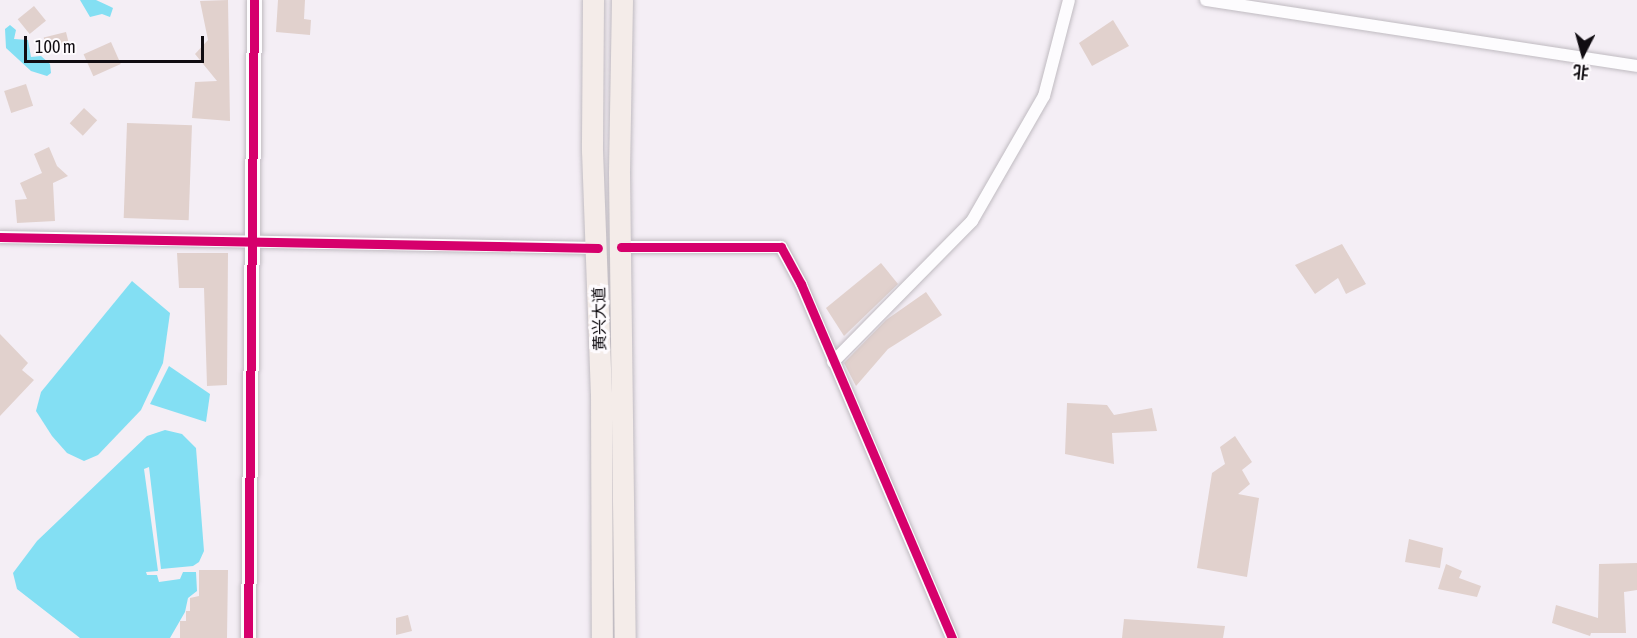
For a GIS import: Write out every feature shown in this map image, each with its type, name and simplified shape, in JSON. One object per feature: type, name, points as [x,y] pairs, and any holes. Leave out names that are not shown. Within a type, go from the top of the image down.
[{"type":"highway","name":"黄兴大道","points":[[593,0],[592,150],[598,248],[602,638]]},
{"type":"highway","name":"黄兴大道","points":[[622,0],[621,247],[625,638]]},
{"type":"highway","points":[[593,24],[597,12],[608,7],[617,12],[622,24]]},
{"type":"street","points":[[248,638],[249,241],[254,0]]},
{"type":"street","points":[[833,362],[972,221],[1044,96],[1069,0]]},
{"type":"street","points":[[1206,0],[1637,66]]},
{"type":"street","points":[[0,237],[598,248]]},
{"type":"street","points":[[621,247],[781,247],[801,284],[952,638]]},
{"type":"water","points":[[80,0],[96,0],[113,8],[110,17],[102,14],[90,17]]},
{"type":"water","points":[[10,25],[16,30],[14,39],[28,40],[31,57],[41,56],[50,64],[51,73],[47,76],[31,71],[6,48],[5,29]]},
{"type":"water","points":[[132,281],[170,313],[163,363],[141,410],[98,455],[84,461],[67,453],[52,436],[36,411],[41,392]]},
{"type":"water","points":[[169,366],[210,394],[206,422],[150,404]]},
{"type":"water","points":[[165,430],[182,434],[196,448],[204,551],[199,562],[193,566],[161,569],[149,467],[144,469],[158,571],[146,572],[147,575],[157,575],[159,582],[180,579],[183,572],[196,572],[197,591],[188,598],[185,612],[170,638],[80,638],[17,589],[13,573],[37,541],[147,436]]},
{"type":"building","points":[[228,0],[230,121],[192,118],[195,82],[217,81],[195,54],[208,40],[200,1]]},
{"type":"building","points":[[278,0],[305,0],[304,19],[311,20],[310,35],[276,32]]},
{"type":"building","points":[[34,6],[46,21],[30,34],[18,19]]},
{"type":"building","points":[[1113,20],[1129,46],[1092,66],[1079,43]]},
{"type":"building","points":[[66,32],[69,44],[47,49],[44,38]]},
{"type":"building","points":[[111,42],[121,64],[93,76],[84,54]]},
{"type":"building","points":[[26,84],[33,106],[11,113],[4,91]]},
{"type":"building","points":[[84,108],[97,120],[83,136],[70,123]]},
{"type":"building","points":[[127,123],[192,125],[189,220],[124,218]]},
{"type":"building","points":[[49,147],[57,166],[68,176],[53,183],[55,221],[17,223],[15,200],[27,199],[20,183],[42,173],[34,154]]},
{"type":"building","points":[[1342,244],[1366,284],[1346,294],[1338,278],[1315,294],[1295,265]]},
{"type":"building","points":[[177,253],[228,253],[227,385],[207,386],[204,288],[179,288]]},
{"type":"building","points":[[881,263],[898,284],[844,336],[826,308]]},
{"type":"building","points":[[926,292],[942,315],[888,349],[856,386],[844,363],[886,320]]},
{"type":"building","points":[[0,334],[28,363],[22,370],[34,380],[0,416]]},
{"type":"building","points":[[1067,403],[1107,405],[1114,415],[1152,408],[1157,431],[1112,433],[1114,464],[1065,454]]},
{"type":"building","points":[[1235,436],[1252,462],[1242,470],[1250,484],[1238,494],[1259,498],[1247,577],[1197,568],[1212,473],[1225,464],[1220,447]]},
{"type":"building","points":[[1409,539],[1443,548],[1440,568],[1405,562]]},
{"type":"building","points":[[1637,563],[1637,590],[1624,592],[1626,633],[1591,633],[1590,636],[1552,623],[1556,605],[1598,618],[1599,564]]},
{"type":"building","points":[[1446,564],[1462,571],[1459,578],[1481,586],[1477,597],[1438,589]]},
{"type":"building","points":[[199,570],[228,570],[227,638],[180,638],[180,621],[186,621],[186,611],[190,611],[190,598],[199,596]]},
{"type":"building","points":[[408,615],[412,631],[396,635],[396,618]]},
{"type":"building","points":[[1124,619],[1225,626],[1223,638],[1122,638]]},
{"type":"cycle path","points":[[248,638],[254,0]]},
{"type":"cycle path","points":[[0,237],[598,248]]},
{"type":"cycle path","points":[[621,247],[781,247],[801,284],[952,638]]}]
